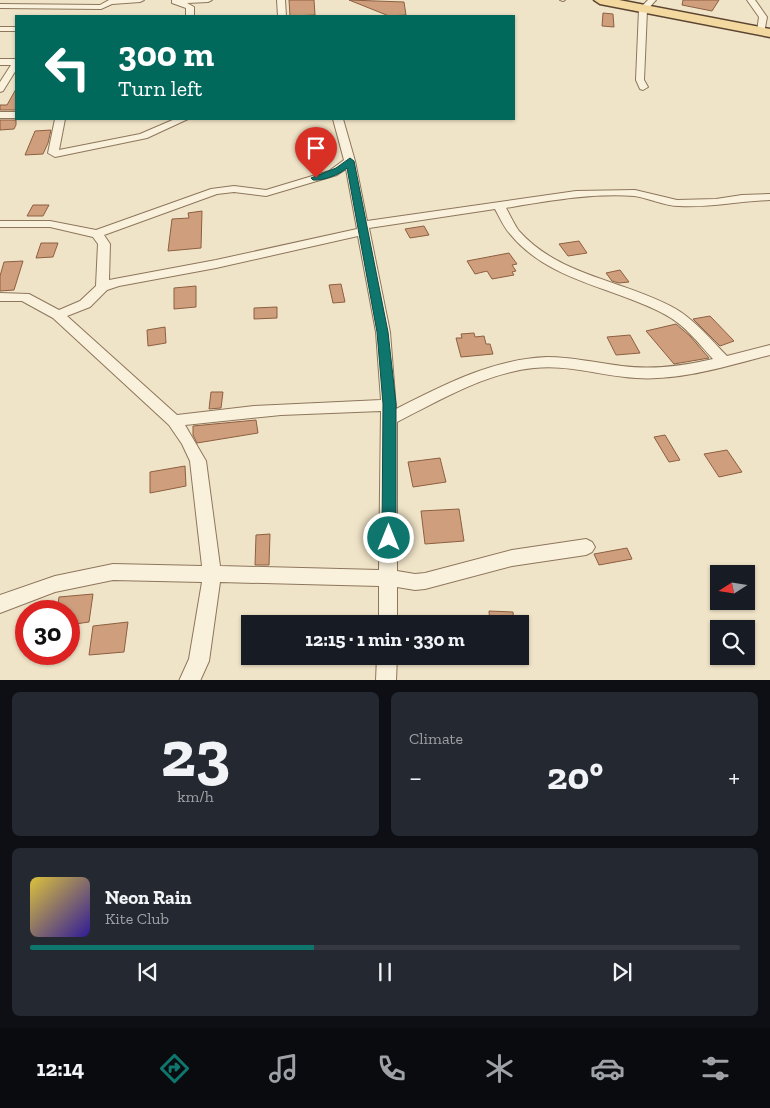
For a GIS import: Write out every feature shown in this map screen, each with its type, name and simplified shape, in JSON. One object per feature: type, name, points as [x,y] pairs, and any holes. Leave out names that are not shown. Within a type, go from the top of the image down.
[{"type":"main road","points":[[600,0],[647,4],[765,32]]},
{"type":"street","points":[[0,6],[67,3],[101,7],[110,2],[140,0]]},
{"type":"street","points":[[173,1],[208,0]]},
{"type":"street","points":[[281,0],[282,15]]},
{"type":"street","points":[[751,0],[763,17],[765,32]]},
{"type":"street","points":[[173,1],[188,4],[190,15]]},
{"type":"street","points":[[57,15],[67,3]]},
{"type":"street","points":[[643,87],[640,80],[647,4]]},
{"type":"street","points":[[0,29],[15,29]]},
{"type":"street","points":[[0,62],[15,64]]},
{"type":"street","points":[[0,89],[15,66]]},
{"type":"street","points":[[0,115],[15,115]]},
{"type":"street","points":[[60,120],[53,153],[56,154],[143,136],[180,120]]},
{"type":"street","points":[[338,120],[350,161],[382,332],[389,412],[388,615]]},
{"type":"street","points":[[0,224],[50,224],[98,234],[215,191],[234,189],[266,193],[333,173],[350,161]]},
{"type":"street","points":[[58,315],[85,304],[102,287],[117,282],[216,264],[363,228],[576,194],[612,192],[645,194],[677,203],[716,202],[770,196]]},
{"type":"street","points":[[499,206],[515,233],[546,259],[564,269],[671,312],[687,323],[723,362]]},
{"type":"street","points":[[98,234],[104,244],[102,287]]},
{"type":"street","points":[[0,297],[24,297],[58,315],[174,421],[188,441],[198,461],[212,573],[199,661],[189,680]]},
{"type":"street","points":[[174,421],[215,414],[284,408],[389,412],[477,378],[518,366],[555,362],[652,373],[723,362],[770,350]]},
{"type":"street","points":[[0,604],[36,588],[78,577],[113,572],[389,578],[415,582],[512,558],[586,547]]},
{"type":"street","points":[[386,680],[387,665]]},
{"type":"building","points":[[289,0],[314,0],[315,15],[290,15]]},
{"type":"building","points":[[349,0],[404,2],[406,15],[386,15]]},
{"type":"building","points":[[683,0],[719,0],[712,11],[682,5]]},
{"type":"building","points":[[603,13],[613,14],[614,27],[602,26]]},
{"type":"building","points":[[15,91],[15,110],[0,110],[0,105],[7,105]]},
{"type":"building","points":[[0,120],[16,120],[16,125],[14,129],[0,130]]},
{"type":"building","points":[[51,130],[43,154],[25,155],[35,131]]},
{"type":"building","points":[[33,205],[49,205],[43,216],[27,216]]},
{"type":"building","points":[[202,211],[201,248],[168,251],[172,219],[189,218],[188,213]]},
{"type":"building","points":[[424,226],[429,235],[410,238],[405,229]]},
{"type":"building","points":[[579,241],[587,253],[568,256],[559,244]]},
{"type":"building","points":[[41,243],[58,243],[53,257],[36,258]]},
{"type":"building","points":[[509,253],[517,264],[512,265],[516,271],[512,272],[514,275],[492,279],[487,271],[475,274],[467,261]]},
{"type":"building","points":[[23,261],[14,290],[0,291],[0,276],[4,262]]},
{"type":"building","points":[[620,270],[629,282],[619,283],[612,281],[606,273]]},
{"type":"building","points":[[341,284],[345,302],[333,303],[329,285]]},
{"type":"building","points":[[196,286],[196,307],[174,309],[174,288]]},
{"type":"building","points":[[277,307],[277,318],[254,319],[254,308]]},
{"type":"building","points":[[710,316],[734,341],[720,346],[693,319]]},
{"type":"building","points":[[676,324],[690,336],[709,358],[674,364],[646,331]]},
{"type":"building","points":[[165,327],[166,343],[148,346],[147,330]]},
{"type":"building","points":[[474,333],[475,337],[484,336],[486,344],[490,344],[493,354],[461,357],[456,338],[462,338],[461,334]]},
{"type":"building","points":[[630,335],[640,353],[616,355],[607,337]]},
{"type":"building","points":[[211,392],[223,392],[221,408],[209,409]]},
{"type":"building","points":[[256,420],[258,433],[197,443],[193,435],[193,426]]},
{"type":"building","points":[[665,435],[680,460],[669,462],[654,437]]},
{"type":"building","points":[[727,450],[742,472],[719,477],[704,454]]},
{"type":"building","points":[[440,458],[446,482],[413,487],[408,462]]},
{"type":"building","points":[[185,466],[186,486],[150,493],[150,472]]},
{"type":"building","points":[[459,509],[464,541],[425,544],[421,511]]},
{"type":"building","points":[[270,534],[269,565],[255,565],[256,535]]},
{"type":"building","points":[[627,548],[632,559],[599,565],[594,554]]},
{"type":"building","points":[[93,594],[89,622],[80,623],[80,600],[59,600],[59,597]]},
{"type":"building","points":[[489,611],[513,612],[513,615],[489,615]]},
{"type":"building","points":[[128,622],[124,652],[89,655],[93,626]]},
{"type":"route","points":[[316,178],[339,170],[350,161],[382,332],[389,404],[389,538]]}]
